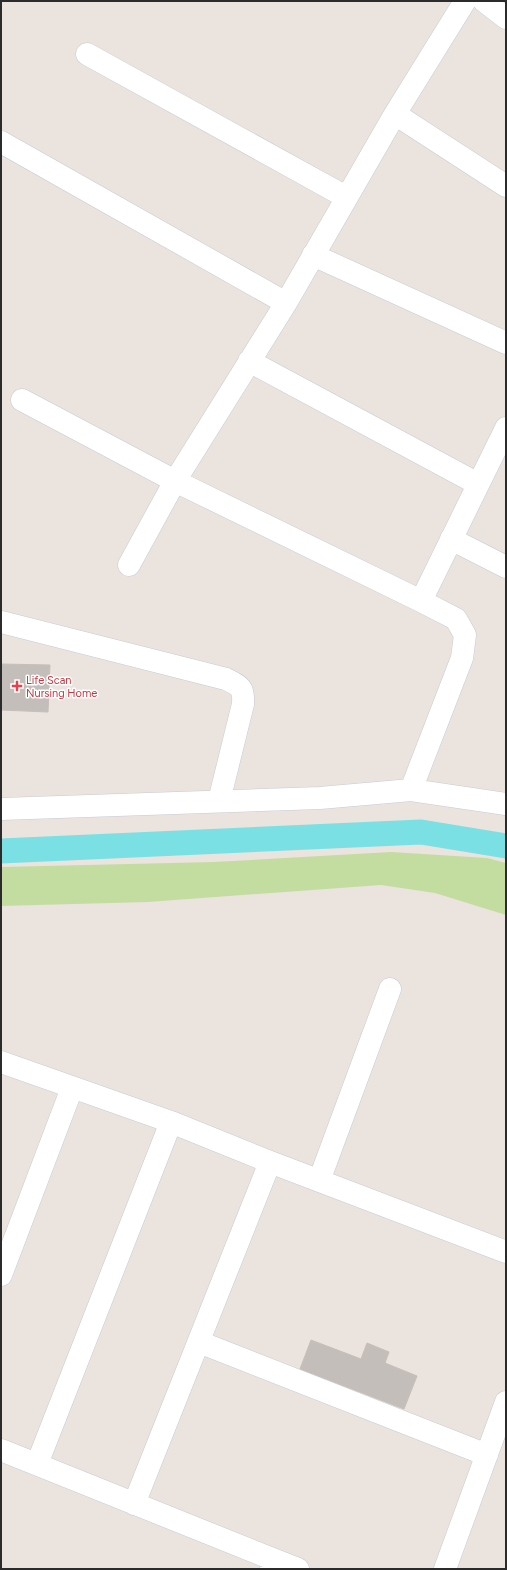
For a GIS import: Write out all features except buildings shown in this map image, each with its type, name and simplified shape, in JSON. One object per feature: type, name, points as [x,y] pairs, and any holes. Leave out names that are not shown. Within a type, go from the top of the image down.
[{"type":"street","points":[[129,565],[175,481],[286,303],[395,114],[465,1]]},
{"type":"street","points":[[484,1],[506,18]]},
{"type":"street","points":[[87,54],[346,197]]},
{"type":"street","points":[[395,114],[506,186]]},
{"type":"street","points":[[1,142],[286,303]]},
{"type":"street","points":[[313,255],[506,343]]},
{"type":"street","points":[[249,361],[478,484]]},
{"type":"street","points":[[22,400],[175,481],[421,600],[456,619],[465,635],[462,658],[411,790]]},
{"type":"street","points":[[421,600],[478,484],[504,435]]},
{"type":"street","points":[[451,539],[506,566]]},
{"type":"street","points":[[1,622],[226,678],[239,685],[244,693],[243,704],[219,801]]},
{"type":"street","points":[[1,808],[320,798],[411,790],[506,804]]},
{"type":"street","points":[[319,1181],[390,989]]},
{"type":"street","points":[[1,1062],[171,1122],[319,1181],[505,1250]]},
{"type":"street","points":[[1,1275],[72,1088]]},
{"type":"street","points":[[37,1464],[171,1122]]},
{"type":"street","points":[[134,1504],[270,1162]]},
{"type":"street","points":[[199,1342],[495,1445]]},
{"type":"street","points":[[445,1569],[495,1445],[506,1402]]},
{"type":"street","points":[[1,1450],[134,1504],[273,1565],[298,1569]]},
{"type":"green space","points":[[391,852],[487,858],[506,863],[506,915],[435,893],[381,885],[148,902],[1,906],[1,867],[214,862]]},
{"type":"waterway","points":[[1,851],[421,832],[506,846]]},
{"type":"place","name":"Life Scan Nursing Home","points":[[17,686]]}]
